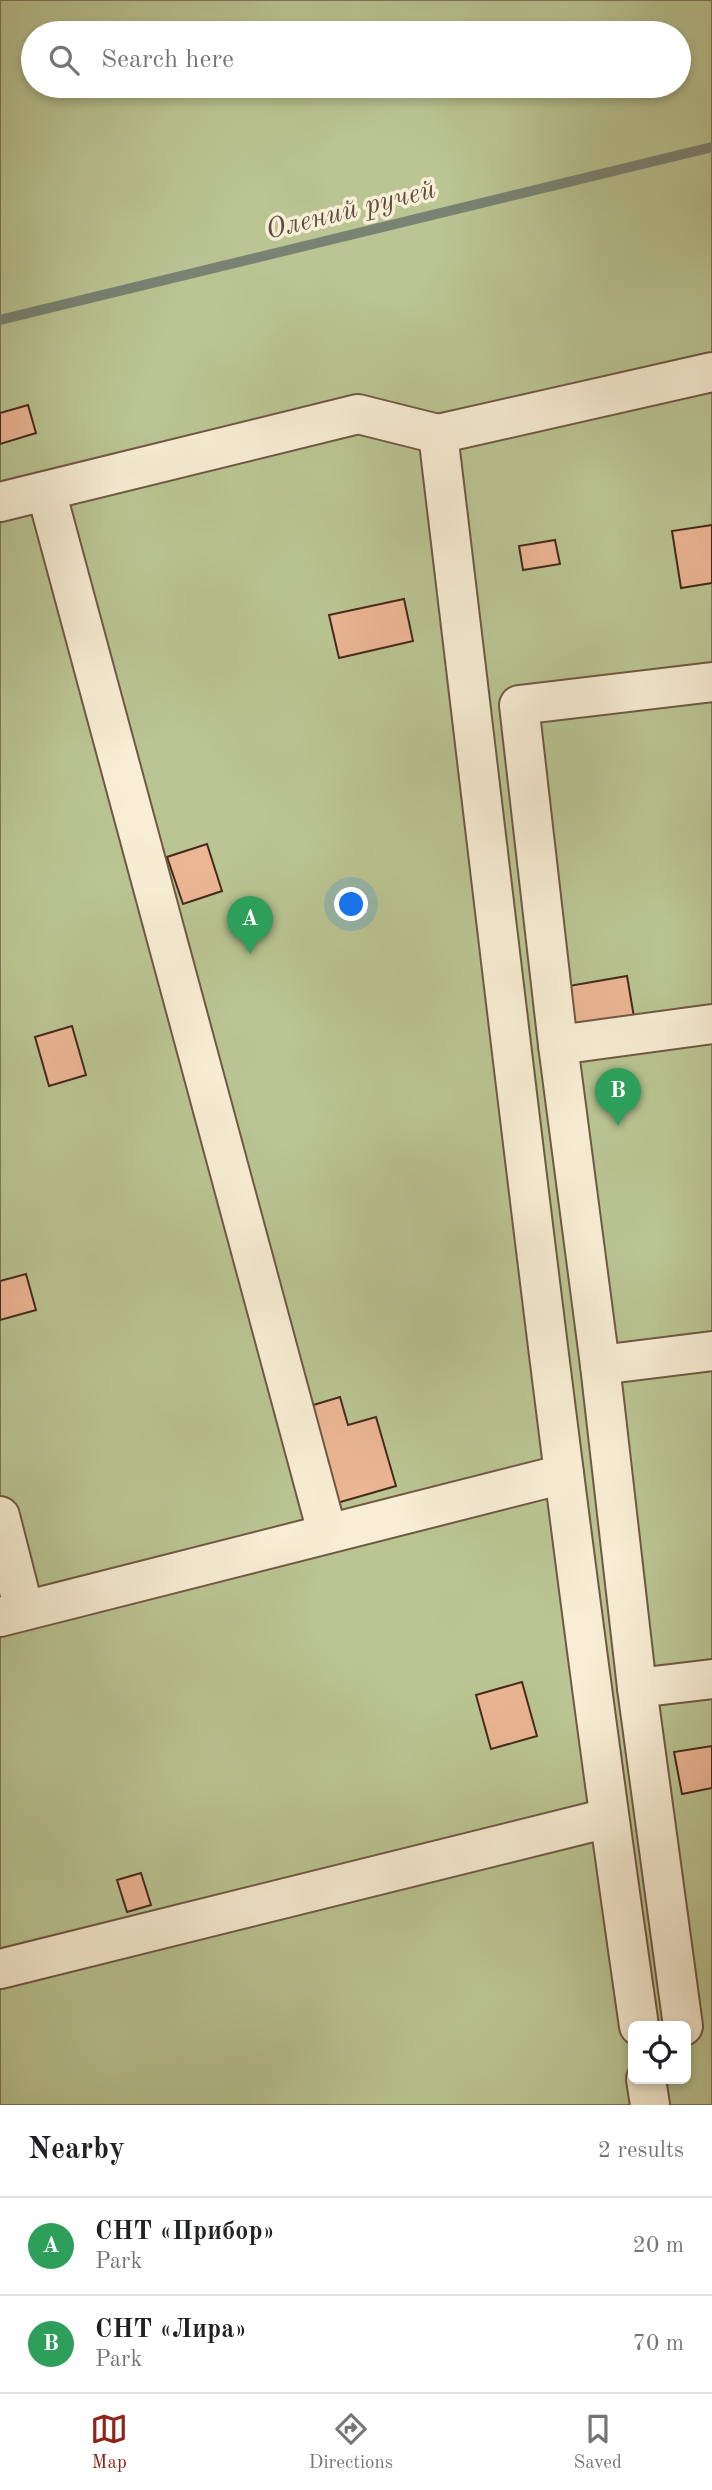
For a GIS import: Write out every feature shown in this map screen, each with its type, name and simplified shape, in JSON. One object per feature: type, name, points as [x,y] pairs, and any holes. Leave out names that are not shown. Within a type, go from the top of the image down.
[{"type":"street","points":[[0,502],[358,414],[438,434],[712,372]]},
{"type":"street","points":[[438,434],[564,1474],[608,1818],[638,2021]]},
{"type":"street","points":[[46,491],[327,1532]]},
{"type":"street","points":[[683,2021],[637,1688],[519,705],[712,682]]},
{"type":"street","points":[[558,1045],[712,1024]]},
{"type":"street","points":[[600,1365],[712,1351]]},
{"type":"street","points":[[0,1516],[12,1614],[564,1474]]},
{"type":"street","points":[[637,1688],[712,1679]]},
{"type":"street","points":[[0,1969],[608,1818]]},
{"type":"street","points":[[691,2025],[712,2023]]},
{"type":"street","points":[[647,2084],[650,2105]]},
{"type":"green space","points":[[0,0],[712,0],[712,2105],[0,2105]]},
{"type":"building","points":[[28,405],[36,433],[0,444],[0,413]]},
{"type":"building","points":[[712,525],[712,583],[681,588],[672,531]]},
{"type":"building","points":[[555,540],[560,564],[523,570],[519,546]]},
{"type":"building","points":[[404,599],[413,641],[339,658],[329,615]]},
{"type":"building","points":[[207,844],[222,891],[183,904],[167,857]]},
{"type":"building","points":[[627,976],[635,1023],[570,1034],[563,987]]},
{"type":"building","points":[[72,1026],[86,1075],[49,1086],[35,1037]]},
{"type":"building","points":[[26,1274],[36,1310],[0,1320],[0,1281]]},
{"type":"building","points":[[340,1397],[348,1425],[376,1417],[396,1486],[337,1503],[310,1406]]},
{"type":"building","points":[[522,1682],[537,1736],[491,1749],[476,1695]]},
{"type":"building","points":[[712,1746],[712,1788],[682,1794],[674,1752]]},
{"type":"building","points":[[141,1873],[151,1905],[127,1912],[117,1880]]},
{"type":"waterway","name":"Олений ручей","points":[[0,320],[712,147]]},
{"type":"place","name":"СНТ «Прибор»","points":[[250,954]]},
{"type":"place","name":"СНТ «Лира»","points":[[618,1126]]}]
